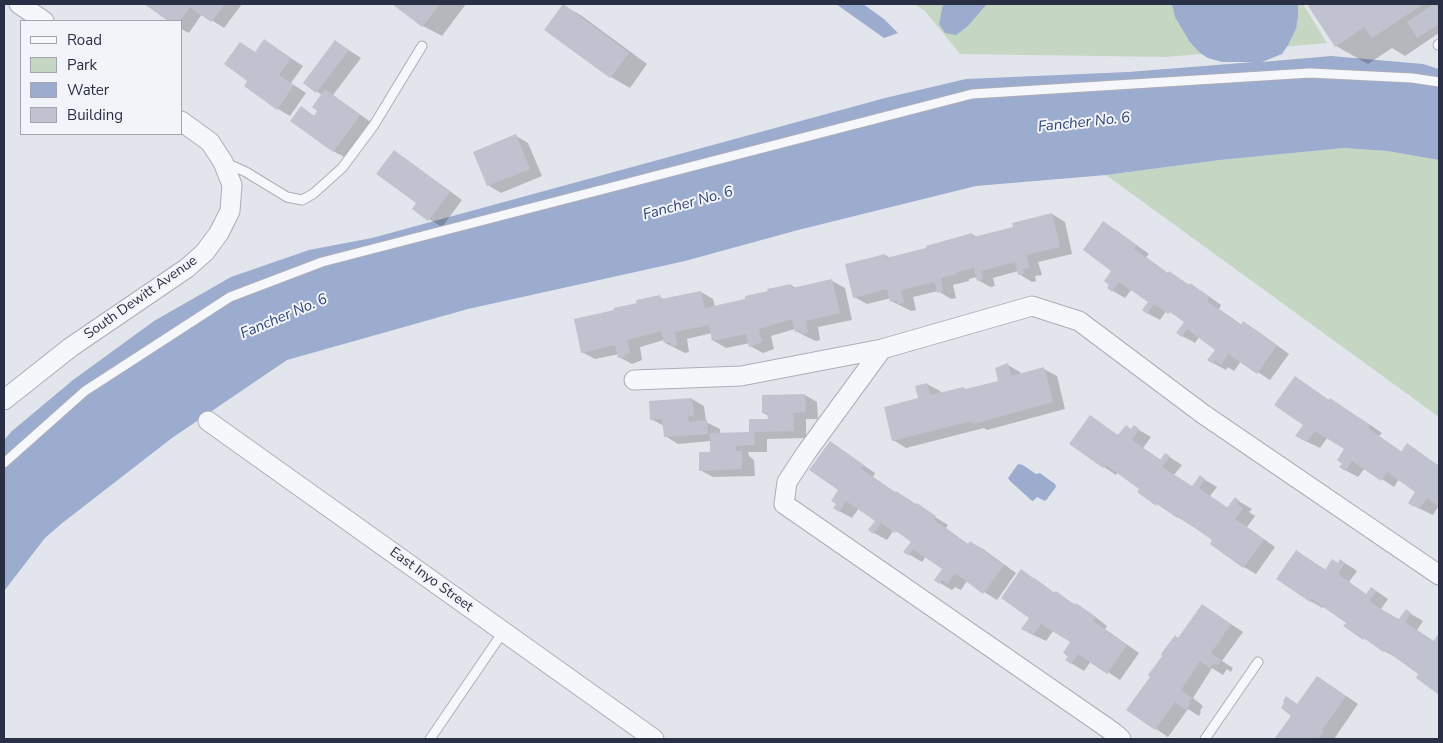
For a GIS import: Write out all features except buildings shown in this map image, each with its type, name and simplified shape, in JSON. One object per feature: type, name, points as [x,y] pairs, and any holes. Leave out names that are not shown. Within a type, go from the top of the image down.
[{"type":"street","points":[[19,4],[43,20]]},
{"type":"street","name":"South Dewitt Avenue","points":[[4,400],[71,347],[187,268],[205,252],[219,233],[230,212],[232,185],[223,162],[210,142],[182,122]]},
{"type":"street","points":[[634,380],[741,376],[882,349],[1032,306],[1079,321],[1203,414],[1439,575]]},
{"type":"street","points":[[882,349],[787,482],[784,504],[1121,739]]},
{"type":"street","name":"East Inyo Street","points":[[208,421],[654,739]]},
{"type":"lane","points":[[223,162],[246,172],[287,197],[302,200],[314,194],[342,168],[374,125],[422,46]]},
{"type":"lane","points":[[4,463],[85,391],[230,297],[322,262],[972,94],[1310,73],[1412,78],[1439,82]]},
{"type":"lane","points":[[430,739],[503,632]]},
{"type":"lane","points":[[1205,739],[1258,662]]},
{"type":"green space","points":[[914,4],[1303,4],[1327,43],[1166,57],[960,54],[925,11]]},
{"type":"green space","points":[[1344,148],[1387,151],[1439,160],[1439,417],[1106,175],[1220,160]]},
{"type":"water","points":[[836,4],[863,4],[884,19],[898,33],[884,38]]},
{"type":"water","points":[[943,4],[987,4],[968,26],[956,35],[945,33],[939,24]]},
{"type":"water","name":"Fancher No. 6","points":[[1172,4],[1298,4],[1296,29],[1288,45],[1282,54],[1262,62],[1331,56],[1423,64],[1439,69],[1439,160],[1387,151],[1344,148],[1220,160],[1106,175],[976,186],[798,230],[685,261],[468,309],[287,360],[172,438],[61,524],[45,538],[4,591],[4,440],[12,431],[73,380],[154,321],[231,277],[309,250],[372,238],[885,98],[966,79],[1128,72],[1254,62],[1222,62],[1208,58],[1200,53],[1190,42],[1175,17]]},
{"type":"water","points":[[1018,464],[1023,465],[1036,474],[1040,473],[1055,484],[1056,487],[1045,501],[1037,497],[1033,501],[1031,500],[1010,481],[1008,478]]}]
